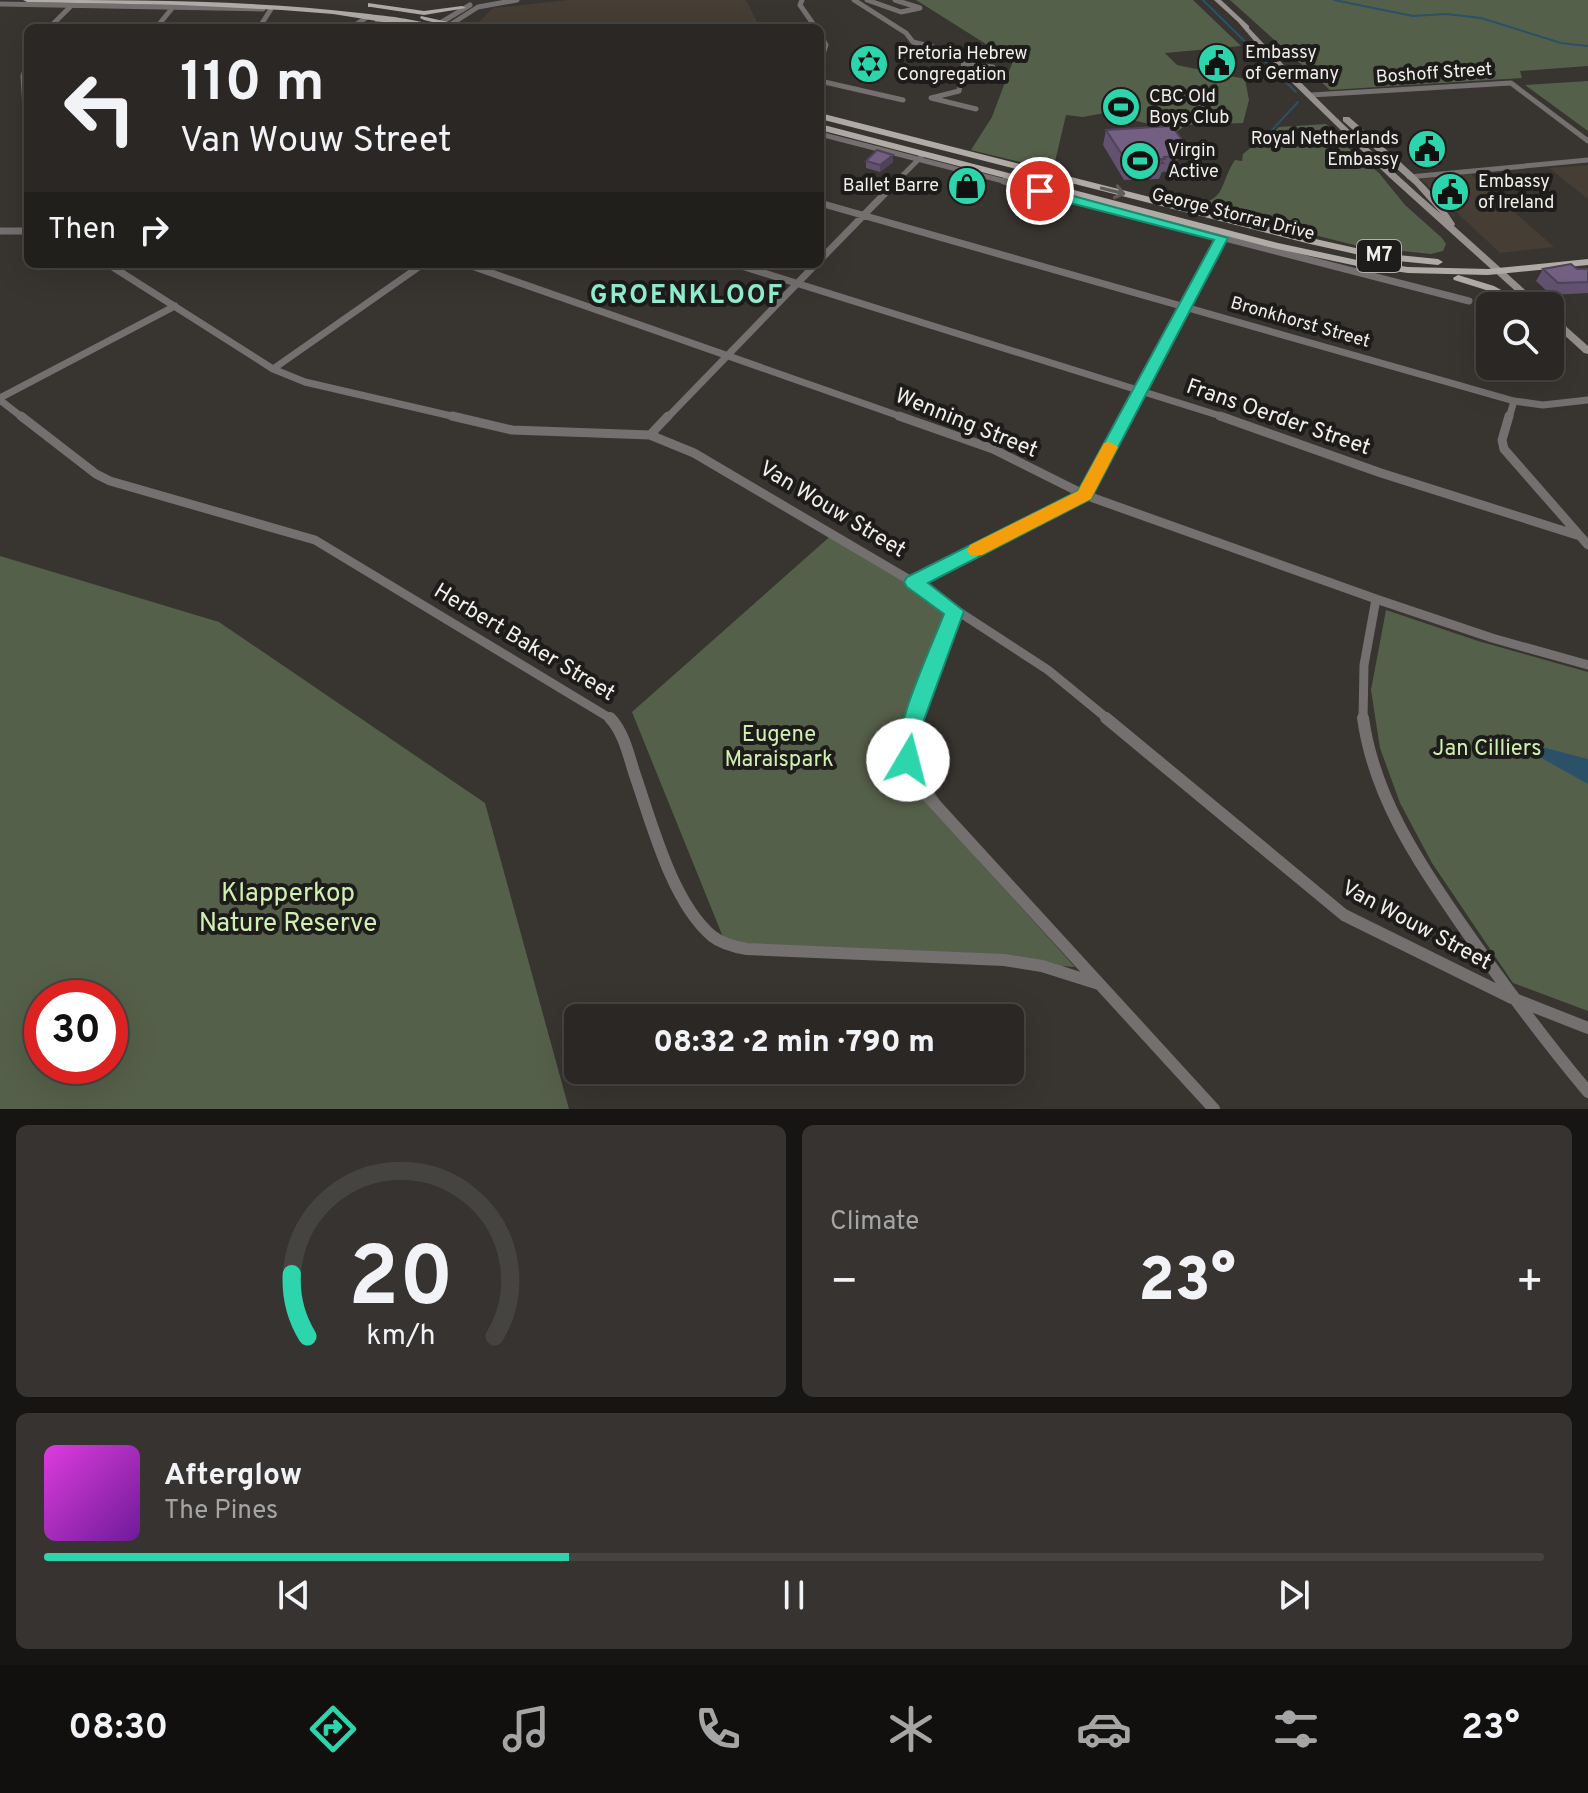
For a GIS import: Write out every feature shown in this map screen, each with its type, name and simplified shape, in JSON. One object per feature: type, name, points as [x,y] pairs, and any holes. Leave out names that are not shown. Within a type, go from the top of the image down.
[{"type":"main road","points":[[27,0],[301,6],[428,24]]},
{"type":"main road","points":[[1217,0],[1316,95],[1355,139],[1436,216],[1451,225],[1523,292]]},
{"type":"main road","points":[[432,24],[367,4],[424,13],[462,8]]},
{"type":"main road","points":[[1316,95],[1409,177],[1446,214],[1451,225]]},
{"type":"main road","name":"George Storrar Drive","points":[[824,117],[1378,256],[1497,267]]},
{"type":"main road","points":[[1354,126],[1352,129],[1358,137],[1355,139]]},
{"type":"main road","points":[[860,127],[871,133],[919,145],[921,157],[945,149]]},
{"type":"main road","name":"George Storrar Drive","points":[[824,128],[921,157],[1028,181],[1317,255],[1408,270],[1497,267]]},
{"type":"main road","points":[[1028,181],[1049,175],[1057,189]]},
{"type":"main road","name":"M7","points":[[1497,267],[1588,254]]},
{"type":"main road","name":"M7","points":[[1497,267],[1588,262]]},
{"type":"main road","points":[[1408,270],[1472,282],[1494,292]]},
{"type":"main road","points":[[1564,330],[1588,351]]},
{"type":"street","points":[[442,24],[462,8],[484,1],[517,0]]},
{"type":"street","points":[[802,0],[800,5],[813,24]]},
{"type":"street","points":[[854,0],[913,42],[965,55],[959,91],[931,98],[976,109]]},
{"type":"street","points":[[867,0],[903,12],[920,8],[895,0]]},
{"type":"street","points":[[443,24],[496,1]]},
{"type":"street","points":[[0,4],[271,9],[392,24]]},
{"type":"street","points":[[53,24],[72,5]]},
{"type":"street","points":[[159,24],[173,7]]},
{"type":"street","points":[[262,24],[271,9]]},
{"type":"street","points":[[355,24],[363,18]]},
{"type":"street","points":[[952,52],[956,44]]},
{"type":"street","points":[[964,64],[993,67]]},
{"type":"street","points":[[824,82],[903,100]]},
{"type":"street","name":"Boshoff Street","points":[[1316,95],[1511,83],[1588,141]]},
{"type":"street","name":"George Storrar Drive","points":[[824,135],[921,157],[1469,301]]},
{"type":"street","points":[[824,256],[921,157]]},
{"type":"street","points":[[1409,177],[1588,160]]},
{"type":"street","points":[[1401,170],[1426,173]]},
{"type":"street","name":"Bronkhorst Street","points":[[824,204],[1514,401],[1543,405],[1588,400]]},
{"type":"street","points":[[0,231],[24,231]]},
{"type":"street","points":[[913,582],[1085,495],[1221,238]]},
{"type":"street","name":"Van Wouw Street","points":[[114,268],[273,369],[305,382],[512,430],[650,435],[694,453],[913,582],[1056,677],[1327,903],[1373,931],[1512,998],[1588,1028]]},
{"type":"street","points":[[273,369],[417,268]]},
{"type":"street","name":"Wenning Street","points":[[477,268],[993,449],[1085,495],[1376,599],[1492,638],[1588,665]]},
{"type":"street","name":"Frans Oerder Street","points":[[747,268],[1281,435],[1381,473],[1580,536]]},
{"type":"street","points":[[650,435],[812,268]]},
{"type":"street","points":[[0,399],[175,306]]},
{"type":"street","name":"Herbert Baker Street","points":[[0,399],[110,481],[315,540],[614,721],[667,859],[689,906],[706,929],[724,943],[747,949],[1004,960],[1042,966],[1099,984],[1214,1109]]},
{"type":"street","points":[[1514,401],[1502,440],[1504,449],[1588,545]]},
{"type":"street","points":[[1376,599],[1361,676],[1364,729],[1382,791],[1397,828],[1512,998],[1588,1092]]},
{"type":"street","points":[[955,611],[910,728],[908,760],[914,778],[926,795],[1099,984]]},
{"type":"shaded area","points":[[567,0],[746,0],[758,24],[477,24],[493,8]]},
{"type":"shaded area","points":[[1588,165],[1588,199],[1549,168]]},
{"type":"shaded area","points":[[1471,174],[1554,247],[1500,253],[1421,179]]},
{"type":"green space","points":[[916,0],[1193,0],[1241,46],[1165,53],[1177,65],[1245,79],[1249,100],[1243,123],[1186,125],[1178,131],[1104,113],[1083,117],[1066,115],[1053,170],[971,150],[992,117],[1013,61]]},
{"type":"green space","points":[[1230,0],[1588,0],[1588,66],[1520,71],[1522,78],[1330,90]]},
{"type":"green space","points":[[1588,81],[1588,131],[1525,85]]},
{"type":"green space","points":[[1326,124],[1442,238],[1446,244],[1443,251],[1431,254],[1362,247],[1187,203],[1200,203],[1216,197],[1235,160],[1242,161],[1243,154],[1255,144],[1260,146],[1279,127]]},
{"type":"green space","name":"Eugene Maraispark","points":[[835,532],[954,610],[902,742],[979,861],[1075,967],[725,942],[632,712]]},
{"type":"green space","name":"Klapperkop Nature Reserve","points":[[0,556],[219,622],[485,803],[569,1109],[0,1109]]},
{"type":"green space","name":"Jan Cilliers","points":[[1386,610],[1478,641],[1588,672],[1588,1011],[1513,983],[1432,863],[1400,803],[1380,748],[1371,690]]},
{"type":"water","points":[[1534,745],[1588,759],[1588,784],[1536,755],[1531,750]]},
{"type":"building","points":[[1172,126],[1182,140],[1169,141],[1179,156],[1164,157],[1160,159],[1163,163],[1128,164],[1106,130]]},
{"type":"building","points":[[877,150],[893,155],[880,165],[866,161]]},
{"type":"building","points":[[1571,264],[1577,269],[1588,269],[1588,282],[1558,283],[1543,269]]},
{"type":"waterway","points":[[1203,0],[1296,92]]},
{"type":"waterway","points":[[1334,0],[1413,16],[1446,14],[1481,18],[1561,43],[1588,46]]},
{"type":"waterway","points":[[1258,145],[1298,102]]},
{"type":"slow traffic","points":[[976,550],[1085,495],[1110,447]]},
{"type":"place","name":"Embassy of Germany","points":[[1217,63]]},
{"type":"place","name":"Pretoria Hebrew Congregation","points":[[869,64]]},
{"type":"place","name":"CBC Old Boys Club","points":[[1121,107]]},
{"type":"place","name":"Royal Netherlands Embassy","points":[[1427,149]]},
{"type":"place","name":"Virgin Active","points":[[1140,161]]},
{"type":"place","name":"Ballet Barre","points":[[967,186]]},
{"type":"place","name":"Embassy of Ireland","points":[[1450,192]]},
{"type":"district","name":"GROENKLOOF","points":[[687,296]]},
{"type":"route","points":[[908,760],[910,728],[955,611],[913,582],[1085,495],[1221,238],[1040,191]]}]
